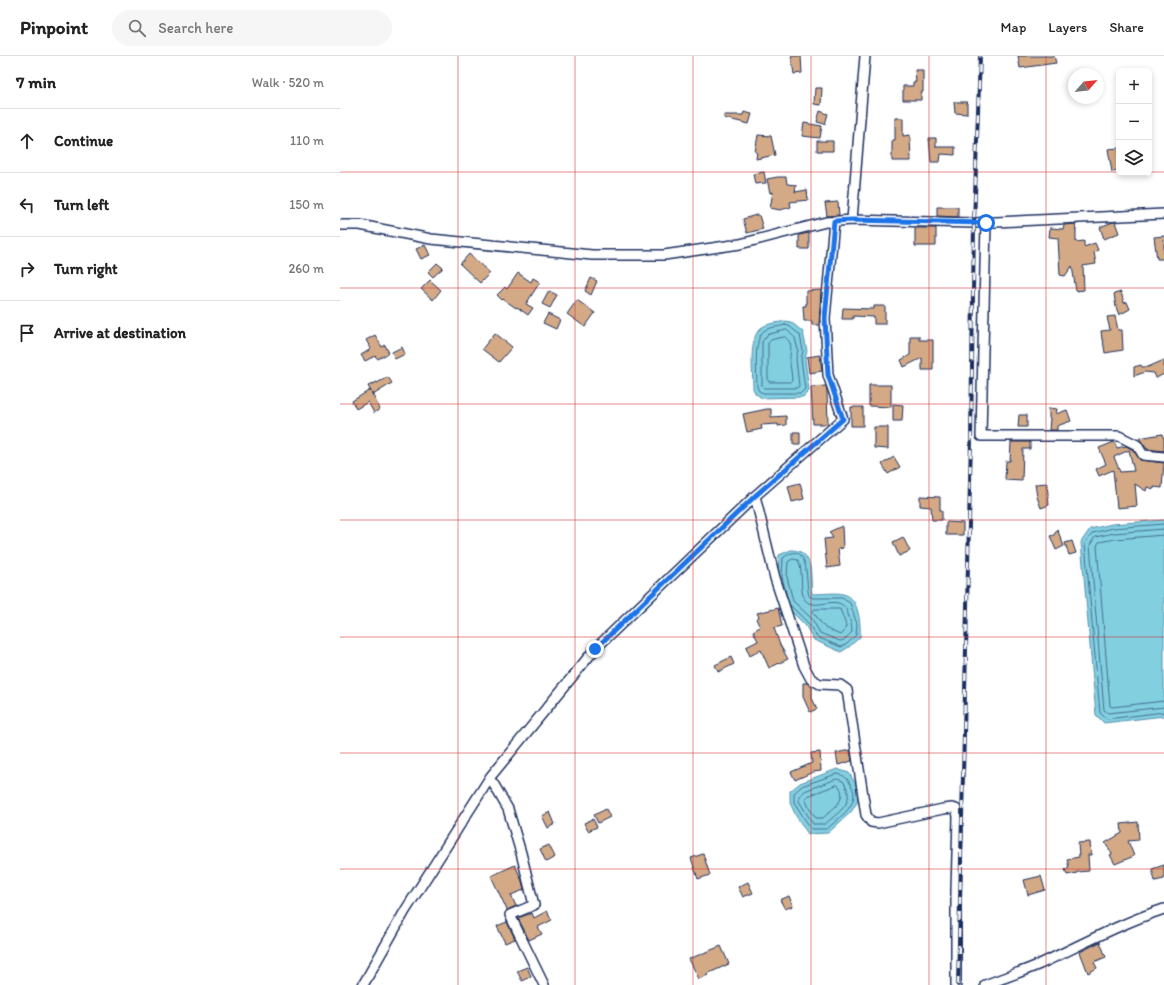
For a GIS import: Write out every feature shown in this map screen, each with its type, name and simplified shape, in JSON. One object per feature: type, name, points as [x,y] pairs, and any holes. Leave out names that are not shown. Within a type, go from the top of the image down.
[{"type":"street","points":[[852,220],[865,56]]},
{"type":"street","points":[[340,225],[360,225],[431,239],[584,254],[664,255],[740,244],[834,221],[852,220],[986,223],[1164,214]]},
{"type":"street","points":[[363,985],[405,911],[491,776],[595,649],[755,496],[843,419],[828,375],[825,318],[834,221]]},
{"type":"street","points":[[986,223],[981,436],[1119,436],[1137,445],[1143,455],[1164,457]]},
{"type":"street","points":[[755,496],[775,578],[804,666],[811,679],[820,684],[840,684],[847,690],[866,815],[870,822],[878,823],[948,808],[956,809],[958,816],[956,985]]},
{"type":"street","points":[[493,783],[508,809],[534,905],[510,915],[544,985]]},
{"type":"street","points":[[985,985],[1039,964],[1137,919],[1164,909]]},
{"type":"water","points":[[785,321],[791,322],[803,332],[807,351],[805,359],[809,391],[803,397],[762,398],[756,394],[753,389],[752,356],[754,340],[757,333],[763,326]]},
{"type":"water","points":[[1164,520],[1164,716],[1104,723],[1096,715],[1081,542],[1090,529],[1112,524]]},
{"type":"water","points":[[791,550],[799,551],[808,559],[811,573],[812,594],[841,593],[853,600],[856,605],[860,625],[860,637],[841,652],[814,640],[805,625],[785,605],[778,578],[779,555]]},
{"type":"water","points":[[837,769],[849,773],[857,786],[858,801],[851,812],[828,833],[808,834],[796,816],[790,803],[790,791],[800,783]]},
{"type":"building","points":[[791,56],[801,56],[802,73],[794,74]]},
{"type":"building","points":[[1018,56],[1054,56],[1056,63],[1020,68]]},
{"type":"building","points":[[915,70],[923,70],[923,92],[921,92],[921,100],[903,100],[903,86],[913,86],[913,82],[916,82]]},
{"type":"building","points":[[815,88],[822,88],[821,105],[814,104]]},
{"type":"building","points":[[954,102],[967,102],[967,114],[955,113]]},
{"type":"building","points":[[820,111],[828,114],[825,124],[817,122]]},
{"type":"building","points":[[744,112],[752,114],[749,124],[724,118],[724,115],[743,115]]},
{"type":"building","points":[[895,118],[903,118],[903,136],[910,135],[911,161],[892,161],[892,140],[895,140]]},
{"type":"building","points":[[804,123],[822,126],[820,138],[802,136]]},
{"type":"building","points":[[758,135],[771,136],[775,155],[756,159],[757,152],[755,152]]},
{"type":"building","points":[[929,138],[936,138],[936,147],[955,147],[955,155],[941,154],[940,162],[931,162]]},
{"type":"building","points":[[817,141],[833,141],[833,151],[817,151]]},
{"type":"building","points":[[1116,148],[1116,171],[1112,172],[1108,149]]},
{"type":"building","points":[[764,172],[766,183],[755,184],[753,174]]},
{"type":"building","points":[[786,177],[787,184],[796,185],[795,192],[807,190],[808,200],[790,202],[791,207],[780,210],[770,208],[773,192],[770,193],[767,179]]},
{"type":"building","points":[[838,202],[839,215],[827,216],[825,203]]},
{"type":"building","points":[[937,207],[958,207],[958,217],[937,216]]},
{"type":"building","points":[[759,215],[763,229],[747,233],[743,219]]},
{"type":"building","points":[[1115,222],[1119,233],[1104,239],[1100,227]]},
{"type":"building","points":[[1076,224],[1076,242],[1084,241],[1084,247],[1095,243],[1098,250],[1094,252],[1096,264],[1083,266],[1084,290],[1076,291],[1072,266],[1065,276],[1060,275],[1058,238],[1049,237],[1050,228],[1063,229],[1064,225]]},
{"type":"building","points":[[915,228],[936,228],[936,246],[915,246]]},
{"type":"building","points":[[809,233],[809,249],[799,249],[799,235]]},
{"type":"building","points":[[1164,236],[1164,259],[1157,259],[1154,237]]},
{"type":"building","points":[[425,245],[430,255],[421,259],[416,249]]},
{"type":"building","points":[[469,254],[490,273],[480,283],[460,264]]},
{"type":"building","points":[[437,263],[443,268],[433,277],[428,272]]},
{"type":"building","points":[[518,273],[531,282],[533,278],[540,282],[526,304],[533,308],[528,315],[517,307],[516,308],[503,299],[502,300],[497,295],[505,287],[507,289]]},
{"type":"building","points":[[591,278],[597,281],[591,295],[585,291]]},
{"type":"building","points":[[430,280],[441,290],[433,300],[421,289]]},
{"type":"building","points":[[821,290],[819,325],[812,325],[812,321],[804,321],[803,306],[806,306],[806,291]]},
{"type":"building","points":[[549,291],[557,295],[550,308],[542,304]]},
{"type":"building","points":[[1121,292],[1124,303],[1127,302],[1130,309],[1119,315],[1114,294]]},
{"type":"building","points":[[577,300],[595,313],[585,327],[567,314]]},
{"type":"building","points":[[874,306],[885,306],[885,324],[874,324],[874,317],[853,316],[853,319],[842,319],[843,308],[874,309]]},
{"type":"building","points":[[548,314],[560,320],[556,329],[543,323]]},
{"type":"building","points":[[1115,316],[1118,330],[1122,330],[1123,350],[1105,353],[1101,331],[1110,330],[1107,317]]},
{"type":"building","points":[[495,333],[512,347],[499,362],[482,349]]},
{"type":"building","points":[[375,335],[382,347],[385,345],[389,353],[378,359],[375,356],[365,361],[361,355],[371,349],[366,340]]},
{"type":"building","points":[[910,336],[919,336],[919,340],[933,340],[933,370],[922,370],[922,358],[904,367],[901,360],[910,355]]},
{"type":"building","points":[[402,347],[405,354],[395,359],[392,352]]},
{"type":"building","points":[[820,355],[822,371],[809,373],[807,357]]},
{"type":"building","points":[[1164,360],[1164,374],[1156,378],[1154,373],[1145,372],[1134,376],[1134,367],[1141,365],[1142,367],[1148,367]]},
{"type":"building","points":[[388,377],[392,383],[373,395],[368,386]]},
{"type":"building","points":[[869,385],[891,385],[891,407],[869,406]]},
{"type":"building","points":[[826,386],[828,424],[813,424],[811,387]]},
{"type":"building","points":[[370,390],[380,409],[374,413],[368,402],[356,409],[352,401]]},
{"type":"building","points":[[893,404],[903,405],[902,421],[893,421]]},
{"type":"building","points":[[851,407],[863,407],[863,426],[851,426]]},
{"type":"building","points":[[1049,408],[1057,409],[1056,414],[1067,410],[1071,421],[1057,426],[1057,430],[1049,430]]},
{"type":"building","points":[[771,409],[771,417],[786,416],[786,425],[761,425],[762,429],[747,432],[743,414]]},
{"type":"building","points":[[1019,415],[1027,415],[1027,427],[1018,427]]},
{"type":"building","points":[[874,427],[888,427],[888,449],[874,448]]},
{"type":"building","points":[[793,432],[800,432],[800,444],[793,444]]},
{"type":"building","points":[[1162,434],[1164,439],[1164,451],[1147,449],[1139,438]]},
{"type":"building","points":[[1011,442],[1030,442],[1030,449],[1023,449],[1022,481],[1005,480],[1006,461],[1010,461]]},
{"type":"building","points":[[1114,442],[1117,448],[1126,446],[1133,450],[1140,460],[1164,463],[1162,488],[1154,487],[1154,489],[1147,487],[1146,491],[1135,484],[1137,506],[1117,508],[1113,470],[1099,476],[1096,469],[1106,464],[1099,448]],"holes":[[[1129,450],[1134,471],[1120,472],[1114,457]]]},
{"type":"building","points":[[894,457],[900,467],[888,474],[882,464]]},
{"type":"building","points":[[800,483],[804,499],[792,502],[788,486]]},
{"type":"building","points":[[1047,483],[1049,505],[1041,508],[1037,497],[1035,484]]},
{"type":"building","points":[[920,496],[940,497],[942,520],[932,520],[931,507],[920,506]]},
{"type":"building","points":[[946,522],[963,523],[963,535],[946,535]]},
{"type":"building","points":[[842,526],[843,548],[838,549],[840,566],[827,568],[824,539],[833,538],[829,532]]},
{"type":"building","points":[[1057,529],[1064,546],[1056,550],[1050,536],[1054,535]]},
{"type":"building","points":[[903,537],[910,551],[899,556],[893,542]]},
{"type":"building","points":[[1072,541],[1076,553],[1069,555],[1065,543]]},
{"type":"building","points":[[778,608],[782,626],[774,628],[780,645],[788,659],[769,668],[761,650],[750,656],[746,647],[758,641],[753,631],[760,627],[756,619],[759,617],[757,613]]},
{"type":"building","points":[[731,657],[734,664],[718,672],[715,665]]},
{"type":"building","points":[[803,683],[807,683],[812,687],[812,698],[817,709],[810,712],[803,697]]},
{"type":"building","points":[[850,750],[852,761],[838,765],[836,753]]},
{"type":"building","points":[[820,752],[821,771],[813,772],[795,780],[791,772],[812,763],[811,753]]},
{"type":"building","points":[[606,809],[610,817],[598,823],[594,815]]},
{"type":"building","points":[[550,812],[555,824],[548,828],[542,816]]},
{"type":"building","points":[[593,819],[597,827],[588,831],[584,823]]},
{"type":"building","points":[[1138,822],[1139,840],[1128,841],[1134,856],[1115,864],[1110,855],[1112,854],[1105,843],[1122,833],[1121,824]]},
{"type":"building","points":[[1090,842],[1091,855],[1088,855],[1089,871],[1067,875],[1065,869],[1069,868],[1067,859],[1079,857],[1078,843]]},
{"type":"building","points":[[549,845],[555,857],[546,862],[540,849]]},
{"type":"building","points":[[703,854],[710,875],[698,879],[691,858]]},
{"type":"building","points":[[515,865],[524,890],[511,895],[516,906],[507,910],[491,876]]},
{"type":"building","points":[[1164,865],[1164,879],[1155,881],[1152,869]]},
{"type":"building","points":[[1041,876],[1045,890],[1028,895],[1024,880]]},
{"type":"building","points":[[748,882],[753,893],[743,897],[738,887]]},
{"type":"building","points":[[789,896],[793,906],[785,909],[780,900]]},
{"type":"building","points":[[547,911],[552,920],[538,927],[542,934],[529,940],[518,918],[532,913],[534,918]]},
{"type":"building","points":[[507,922],[515,939],[505,943],[497,926]]},
{"type":"building","points":[[1100,942],[1106,957],[1094,962],[1097,968],[1088,973],[1080,952]]},
{"type":"building","points":[[721,946],[729,964],[699,979],[689,959]]},
{"type":"building","points":[[527,967],[531,976],[522,981],[517,971]]},
{"type":"railway","points":[[958,985],[971,439],[974,223],[980,56]]},
{"type":"route","points":[[595,649],[755,496],[843,419],[828,375],[825,318],[834,221],[852,220],[986,223]]}]
